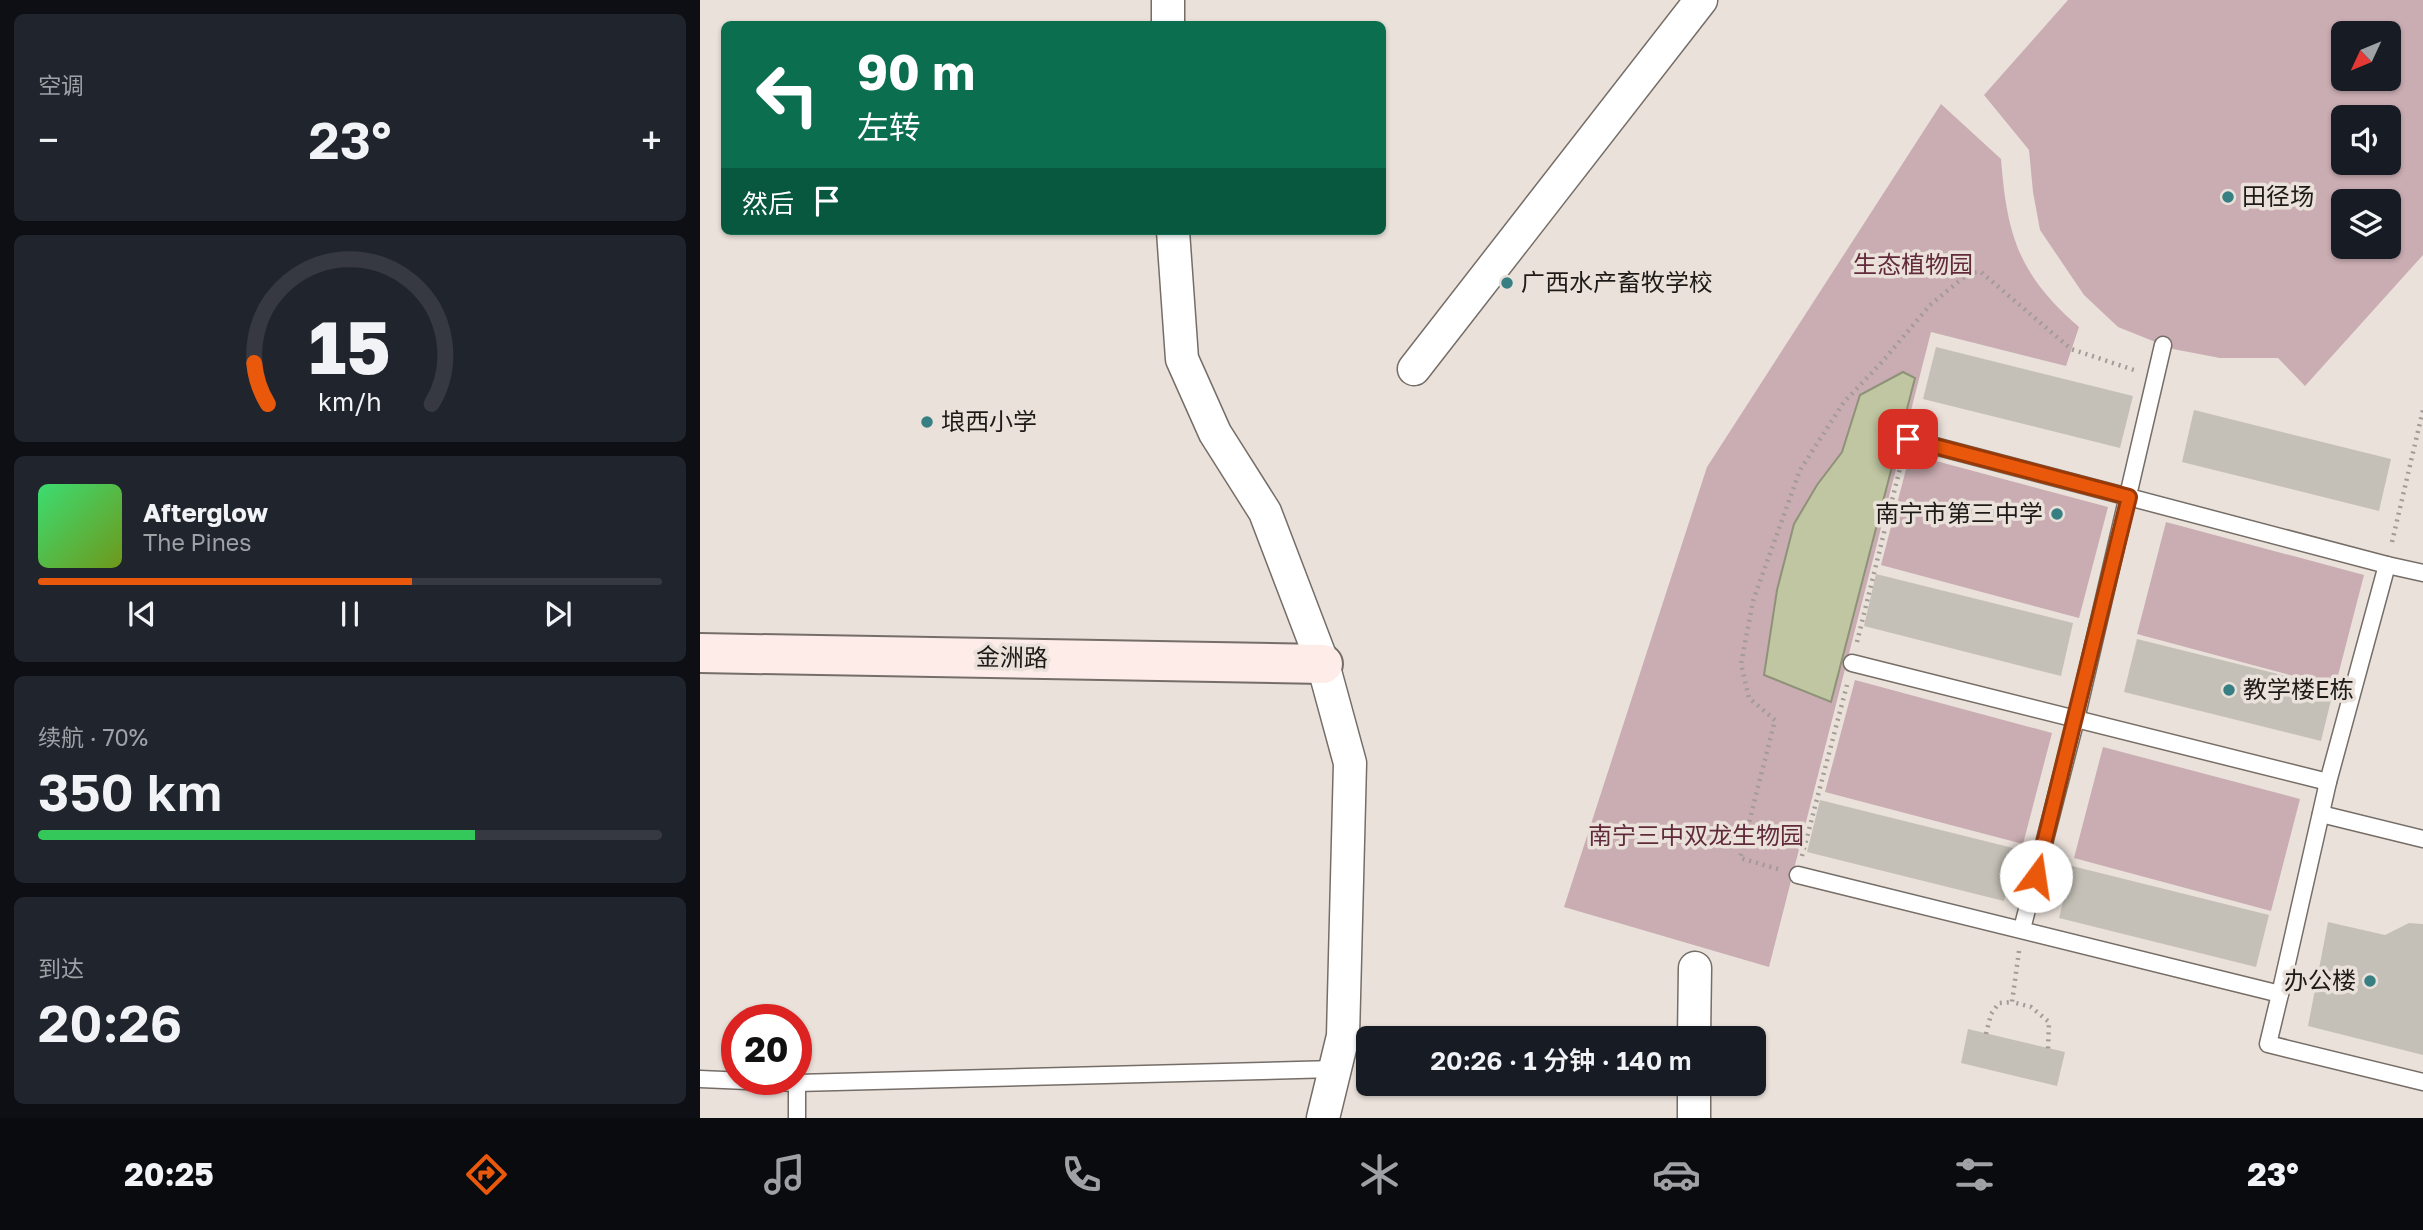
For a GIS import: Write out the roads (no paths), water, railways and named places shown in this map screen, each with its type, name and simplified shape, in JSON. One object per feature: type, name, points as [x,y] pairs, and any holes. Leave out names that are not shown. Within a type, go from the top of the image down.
[{"type":"main road","name":"金洲路","points":[[700,653],[1323,664]]},
{"type":"street","points":[[1168,0],[1168,21]]},
{"type":"street","points":[[1415,369],[1701,0]]},
{"type":"street","points":[[1173,235],[1182,359],[1215,433],[1265,512],[1323,664],[1350,763],[1343,1036],[1323,1118]]},
{"type":"street","points":[[1694,1026],[1695,968]]},
{"type":"street","points":[[1693,1118],[1694,1096]]},
{"type":"lane","points":[[2022,929],[2076,719],[2163,345]]},
{"type":"lane","points":[[1908,439],[2423,573]]},
{"type":"lane","points":[[2387,565],[2328,782],[2268,1044],[2423,1082]]},
{"type":"lane","points":[[1852,663],[2328,782]]},
{"type":"lane","points":[[2321,814],[2423,839]]},
{"type":"lane","points":[[1798,874],[2280,994]]},
{"type":"lane","points":[[812,1083],[1335,1069]]},
{"type":"lane","points":[[700,1079],[721,1080]]},
{"type":"lane","points":[[797,1095],[797,1118]]},
{"type":"place","name":"田径场","points":[[2228,197]]},
{"type":"place","name":"广西水产畜牧学校","points":[[1507,283]]},
{"type":"place","name":"埌西小学","points":[[927,422]]},
{"type":"place","name":"南宁市第三中学","points":[[2057,514]]},
{"type":"place","name":"教学楼E栋","points":[[2229,690]]},
{"type":"place","name":"办公楼","points":[[2370,981]]},
{"type":"park label","name":"生态植物园","points":[[1913,265]]},
{"type":"park label","name":"南宁三中双龙生物园","points":[[1696,836]]}]
